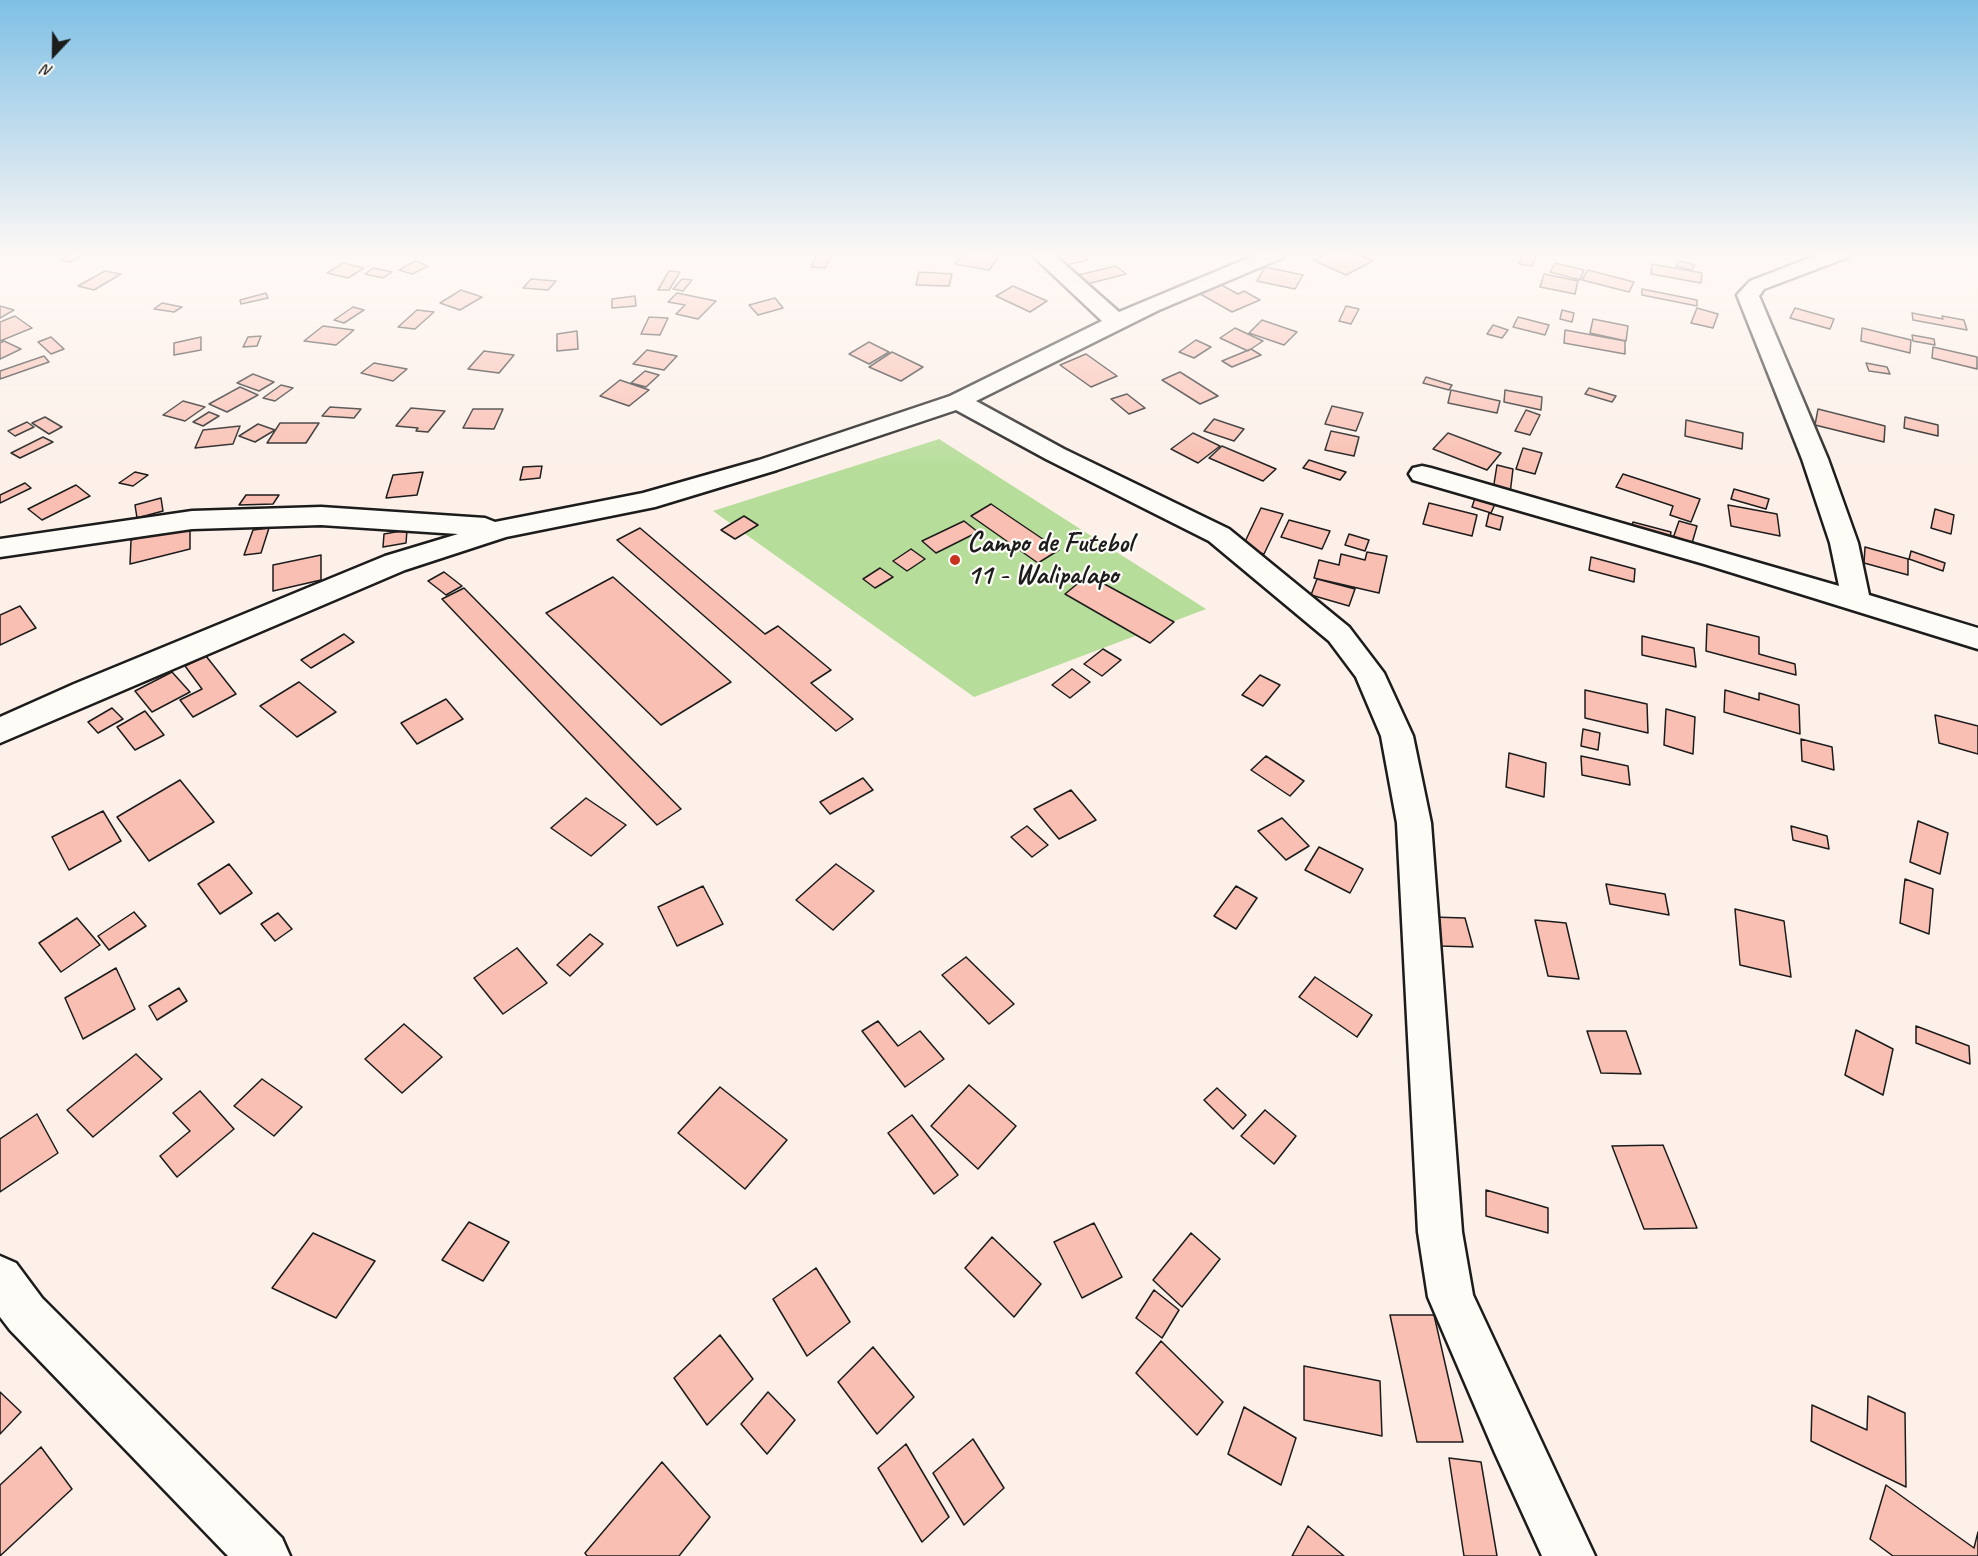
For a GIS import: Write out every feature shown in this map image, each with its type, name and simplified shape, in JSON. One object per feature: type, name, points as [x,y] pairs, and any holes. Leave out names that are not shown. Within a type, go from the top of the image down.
[{"type":"street","points":[[0,731],[85,692],[394,563],[502,529],[646,501],[768,465],[958,401],[1108,327]]},
{"type":"street","points":[[1761,327],[1822,480],[1844,543],[1856,602]]},
{"type":"street","points":[[958,401],[1055,454],[1219,535],[1339,634],[1368,673],[1397,736],[1413,823],[1430,1047],[1440,1232],[1451,1296],[1512,1436],[1569,1556]]},
{"type":"street","points":[[1422,474],[1714,558],[1978,639]]},
{"type":"street","points":[[0,548],[192,520],[215,519],[321,516],[502,529]]},
{"type":"street","points":[[0,1279],[26,1314],[264,1556]]},
{"type":"green space","name":"Campo de Futebol 11 - Walipalapo","points":[[939,439],[1206,609],[974,697],[713,511]]},
{"type":"building","points":[[0,327],[32,328],[0,341]]},
{"type":"building","points":[[322,327],[354,330],[336,345],[304,341]]},
{"type":"building","points":[[398,327],[418,327],[415,329]]},
{"type":"building","points":[[644,327],[664,327],[660,335],[641,334]]},
{"type":"building","points":[[1255,327],[1281,327],[1297,332],[1284,345],[1249,333]]},
{"type":"building","points":[[1492,327],[1508,330],[1502,338],[1487,334]]},
{"type":"building","points":[[1513,327],[1548,327],[1545,335]]},
{"type":"building","points":[[1591,327],[1628,327],[1626,341],[1590,333]]},
{"type":"building","points":[[1949,327],[1966,327],[1967,330]]},
{"type":"building","points":[[1235,328],[1263,341],[1248,351],[1220,338]]},
{"type":"building","points":[[1862,328],[1911,340],[1910,353],[1861,341]]},
{"type":"building","points":[[1565,330],[1625,341],[1625,354],[1564,343]]},
{"type":"building","points":[[577,331],[578,349],[557,351],[557,334]]},
{"type":"building","points":[[1912,335],[1934,339],[1935,345],[1913,341]]},
{"type":"building","points":[[261,336],[257,346],[243,347],[248,337]]},
{"type":"building","points":[[51,337],[64,349],[51,354],[38,342]]},
{"type":"building","points":[[201,337],[201,350],[174,355],[174,343]]},
{"type":"building","points":[[1196,340],[1211,347],[1194,358],[1179,352]]},
{"type":"building","points":[[4,341],[21,349],[0,359],[0,343]]},
{"type":"building","points":[[869,342],[889,352],[869,364],[849,354]]},
{"type":"building","points":[[1933,347],[1977,357],[1977,369],[1932,358]]},
{"type":"building","points":[[1251,349],[1261,355],[1232,367],[1222,361]]},
{"type":"building","points":[[647,350],[677,356],[664,370],[633,364]]},
{"type":"building","points":[[484,351],[514,355],[499,373],[468,369]]},
{"type":"building","points":[[892,352],[923,367],[901,381],[869,367]]},
{"type":"building","points":[[1086,354],[1117,376],[1091,387],[1060,365]]},
{"type":"building","points":[[44,356],[49,362],[0,379],[0,371]]},
{"type":"building","points":[[374,363],[407,369],[393,381],[361,373]]},
{"type":"building","points":[[1866,363],[1887,367],[1890,374],[1869,371]]},
{"type":"building","points":[[645,371],[659,375],[646,387],[631,383]]},
{"type":"building","points":[[1180,372],[1218,396],[1200,404],[1162,380]]},
{"type":"building","points":[[253,374],[274,382],[259,391],[237,383]]},
{"type":"building","points":[[1426,377],[1452,385],[1449,390],[1423,383]]},
{"type":"building","points":[[620,380],[649,390],[629,406],[600,396]]},
{"type":"building","points":[[281,385],[293,388],[275,401],[263,398]]},
{"type":"building","points":[[240,387],[258,395],[227,412],[209,404]]},
{"type":"building","points":[[1589,388],[1616,396],[1612,402],[1585,394]]},
{"type":"building","points":[[1451,390],[1500,401],[1497,413],[1448,403]]},
{"type":"building","points":[[1505,390],[1542,397],[1541,410],[1504,402]]},
{"type":"building","points":[[1127,394],[1145,408],[1129,414],[1111,399]]},
{"type":"building","points":[[183,401],[205,407],[185,421],[163,415]]},
{"type":"building","points":[[1332,406],[1363,413],[1356,431],[1325,424]]},
{"type":"building","points":[[330,407],[361,409],[354,418],[322,416]]},
{"type":"building","points":[[411,408],[445,411],[428,432],[416,431],[418,428],[396,426]]},
{"type":"building","points":[[473,409],[503,409],[494,429],[463,428]]},
{"type":"building","points":[[1818,409],[1885,426],[1884,442],[1815,425]]},
{"type":"building","points":[[1526,410],[1540,415],[1530,435],[1515,431]]},
{"type":"building","points":[[209,412],[219,416],[203,426],[193,422]]},
{"type":"building","points":[[45,417],[62,427],[49,434],[32,423]]},
{"type":"building","points":[[1905,417],[1938,425],[1938,436],[1904,428]]},
{"type":"building","points":[[1214,419],[1244,429],[1234,441],[1204,431]]},
{"type":"building","points":[[1686,420],[1743,433],[1742,449],[1685,436]]},
{"type":"building","points":[[27,422],[34,427],[15,436],[8,431]]},
{"type":"building","points":[[280,423],[319,423],[306,443],[267,443]]},
{"type":"building","points":[[258,424],[275,430],[255,442],[239,436]]},
{"type":"building","points":[[240,426],[233,444],[195,448],[203,430]]},
{"type":"building","points":[[1331,431],[1359,437],[1354,456],[1325,450]]},
{"type":"building","points":[[1193,433],[1220,446],[1198,463],[1171,449]]},
{"type":"building","points":[[1448,433],[1501,453],[1487,470],[1433,449]]},
{"type":"building","points":[[43,437],[53,442],[20,458],[11,453]]},
{"type":"building","points":[[1222,446],[1276,469],[1263,481],[1209,458]]},
{"type":"building","points":[[1523,448],[1542,453],[1535,474],[1516,469]]},
{"type":"building","points":[[1309,460],[1346,472],[1340,480],[1303,468]]},
{"type":"building","points":[[1497,465],[1513,469],[1510,494],[1493,490]]},
{"type":"building","points":[[542,466],[540,478],[520,480],[523,467]]},
{"type":"building","points":[[135,472],[148,475],[133,486],[119,483]]},
{"type":"building","points":[[423,472],[417,495],[386,498],[393,475]]},
{"type":"building","points":[[1623,474],[1700,499],[1691,522],[1670,515],[1673,506],[1616,487]]},
{"type":"building","points":[[25,483],[31,488],[0,503],[0,495]]},
{"type":"building","points":[[76,485],[90,496],[42,520],[28,509]]},
{"type":"building","points":[[1734,489],[1769,499],[1766,509],[1731,499]]},
{"type":"building","points":[[246,495],[279,495],[273,504],[239,505]]},
{"type":"building","points":[[161,498],[163,511],[137,518],[135,505]]},
{"type":"building","points":[[1475,498],[1495,504],[1491,513],[1472,507]]},
{"type":"building","points":[[1429,503],[1477,515],[1472,536],[1423,524]]},
{"type":"building","points":[[991,504],[1059,550],[1038,563],[971,516]]},
{"type":"building","points":[[1728,505],[1777,514],[1780,536],[1731,526]]},
{"type":"building","points":[[1261,508],[1283,514],[1264,554],[1242,548]]},
{"type":"building","points":[[1935,509],[1954,515],[1951,534],[1931,528]]},
{"type":"building","points":[[1489,513],[1503,517],[1500,530],[1486,526]]},
{"type":"building","points":[[744,516],[758,525],[735,539],[721,530]]},
{"type":"building","points":[[1289,520],[1330,531],[1322,549],[1281,537]]},
{"type":"building","points":[[964,521],[978,532],[936,553],[922,541]]},
{"type":"building","points":[[1679,521],[1697,526],[1690,550],[1671,544]]},
{"type":"building","points":[[1633,522],[1671,532],[1669,544],[1630,533]]},
{"type":"building","points":[[190,525],[190,549],[130,564],[131,540]]},
{"type":"building","points":[[269,528],[261,553],[244,555],[253,530]]},
{"type":"building","points":[[640,528],[765,634],[778,626],[831,670],[811,683],[853,719],[836,731],[617,540]]},
{"type":"building","points":[[407,530],[406,543],[383,547],[384,534]]},
{"type":"building","points":[[1349,534],[1369,540],[1365,551],[1345,545]]},
{"type":"building","points":[[1865,547],[1908,559],[1908,575],[1864,563]]},
{"type":"building","points":[[911,549],[925,559],[907,571],[893,561]]},
{"type":"building","points":[[1911,551],[1945,563],[1943,571],[1909,559]]},
{"type":"building","points":[[1367,552],[1387,556],[1379,593],[1314,578],[1319,560],[1339,565],[1341,554],[1365,560]]},
{"type":"building","points":[[321,555],[321,580],[273,591],[273,565]]},
{"type":"building","points":[[1591,557],[1635,569],[1634,582],[1589,570]]},
{"type":"building","points":[[880,568],[893,577],[875,588],[863,579]]},
{"type":"building","points":[[444,572],[462,586],[446,595],[428,581]]},
{"type":"building","points":[[1088,575],[1174,622],[1150,643],[1065,594]]},
{"type":"building","points":[[613,577],[731,682],[661,725],[546,613]]},
{"type":"building","points":[[1317,579],[1355,589],[1349,606],[1311,595]]},
{"type":"building","points":[[464,588],[681,809],[657,825],[442,599]]},
{"type":"building","points":[[20,606],[36,628],[0,645],[0,615]]},
{"type":"building","points":[[1707,624],[1759,637],[1759,654],[1795,664],[1796,675],[1706,651]]},
{"type":"building","points":[[344,634],[354,642],[311,668],[301,660]]},
{"type":"building","points":[[1642,636],[1694,648],[1696,667],[1642,655]]},
{"type":"building","points":[[1103,649],[1121,660],[1102,676],[1084,664]]},
{"type":"building","points":[[206,656],[236,694],[193,717],[180,700],[202,689],[185,666]]},
{"type":"building","points":[[1072,669],[1090,682],[1070,698],[1052,685]]},
{"type":"building","points":[[172,672],[190,692],[152,712],[135,691]]},
{"type":"building","points":[[1260,675],[1280,685],[1263,706],[1242,695]]},
{"type":"building","points":[[299,682],[336,712],[297,737],[260,706]]},
{"type":"building","points":[[1585,690],[1647,704],[1648,733],[1585,718]]},
{"type":"building","points":[[1725,690],[1759,700],[1759,693],[1799,705],[1800,734],[1724,712]]},
{"type":"building","points":[[446,699],[463,719],[417,744],[401,723]]},
{"type":"building","points":[[112,708],[123,719],[98,733],[88,722]]},
{"type":"building","points":[[1666,709],[1695,717],[1693,754],[1664,745]]},
{"type":"building","points":[[145,711],[164,735],[135,750],[117,727]]},
{"type":"building","points":[[1935,715],[1978,726],[1978,754],[1939,743]]},
{"type":"building","points":[[1583,729],[1600,733],[1598,750],[1581,746]]},
{"type":"building","points":[[1801,739],[1832,747],[1834,770],[1802,761]]},
{"type":"building","points":[[1509,753],[1546,763],[1544,797],[1506,787]]},
{"type":"building","points":[[1266,756],[1304,781],[1290,796],[1251,770]]},
{"type":"building","points":[[1581,756],[1628,766],[1630,785],[1582,775]]},
{"type":"building","points":[[863,778],[873,790],[830,814],[820,802]]},
{"type":"building","points":[[180,780],[214,822],[149,861],[117,817]]},
{"type":"building","points":[[1071,790],[1096,820],[1059,839],[1034,809]]},
{"type":"building","points":[[586,798],[626,825],[591,856],[551,828]]},
{"type":"building","points":[[103,811],[121,841],[69,870],[52,837]]},
{"type":"building","points":[[1282,818],[1309,846],[1286,860],[1258,831]]},
{"type":"building","points":[[1918,821],[1948,833],[1940,874],[1910,862]]},
{"type":"building","points":[[1027,826],[1048,845],[1032,857],[1011,837]]},
{"type":"building","points":[[1791,826],[1827,836],[1829,849],[1793,840]]},
{"type":"building","points":[[1319,847],[1363,869],[1350,893],[1305,870]]},
{"type":"building","points":[[229,864],[252,893],[220,914],[198,884]]},
{"type":"building","points":[[836,864],[874,891],[833,930],[796,900]]},
{"type":"building","points":[[1905,879],[1933,889],[1929,934],[1900,923]]},
{"type":"building","points":[[1606,884],[1665,894],[1669,915],[1610,904]]},
{"type":"building","points":[[703,886],[723,924],[677,946],[658,907]]},
{"type":"building","points":[[1236,886],[1257,898],[1236,929],[1214,916]]},
{"type":"building","points":[[1735,909],[1784,921],[1791,977],[1740,965]]},
{"type":"building","points":[[134,912],[146,926],[109,950],[98,936]]},
{"type":"building","points":[[278,913],[292,929],[275,941],[261,924]]},
{"type":"building","points":[[1432,917],[1465,918],[1473,947],[1440,946]]},
{"type":"building","points":[[77,918],[100,945],[61,972],[39,943]]},
{"type":"building","points":[[1535,920],[1566,923],[1579,979],[1548,976]]},
{"type":"building","points":[[590,934],[603,944],[570,976],[557,965]]},
{"type":"building","points":[[517,948],[547,983],[503,1014],[474,978]]},
{"type":"building","points":[[966,957],[1014,1004],[989,1024],[942,975]]},
{"type":"building","points":[[116,968],[135,1009],[83,1039],[65,998]]},
{"type":"building","points":[[1315,977],[1372,1015],[1357,1037],[1299,997]]},
{"type":"building","points":[[179,988],[187,1001],[157,1020],[149,1006]]},
{"type":"building","points":[[878,1021],[898,1046],[920,1031],[944,1059],[905,1087],[862,1031]]},
{"type":"building","points":[[404,1024],[442,1057],[402,1093],[365,1059]]},
{"type":"building","points":[[1916,1026],[1969,1046],[1970,1064],[1916,1043]]},
{"type":"building","points":[[1856,1030],[1893,1049],[1883,1095],[1845,1075]]},
{"type":"building","points":[[1587,1031],[1626,1031],[1641,1074],[1601,1073]]},
{"type":"building","points":[[136,1054],[162,1079],[93,1137],[67,1110]]},
{"type":"building","points":[[262,1079],[302,1107],[274,1136],[234,1106]]},
{"type":"building","points":[[969,1085],[1016,1126],[978,1169],[931,1126]]},
{"type":"building","points":[[720,1087],[787,1140],[745,1189],[678,1133]]},
{"type":"building","points":[[1217,1088],[1246,1115],[1233,1129],[1204,1100]]},
{"type":"building","points":[[200,1091],[234,1129],[177,1177],[160,1156],[190,1131],[173,1113]]},
{"type":"building","points":[[1265,1110],[1296,1136],[1274,1164],[1241,1136]]},
{"type":"building","points":[[37,1114],[58,1153],[0,1192],[0,1139]]},
{"type":"building","points":[[912,1115],[958,1175],[934,1194],[888,1133]]},
{"type":"building","points":[[1663,1145],[1697,1228],[1644,1229],[1612,1146]]},
{"type":"building","points":[[1486,1190],[1548,1208],[1548,1233],[1486,1216]]},
{"type":"building","points":[[469,1222],[509,1242],[483,1281],[442,1260]]},
{"type":"building","points":[[1094,1223],[1122,1277],[1082,1298],[1054,1242]]},
{"type":"building","points":[[313,1233],[375,1261],[336,1318],[272,1288]]},
{"type":"building","points":[[1191,1233],[1220,1259],[1182,1307],[1153,1280]]},
{"type":"building","points":[[992,1237],[1041,1284],[1014,1317],[965,1268]]},
{"type":"building","points":[[816,1268],[850,1322],[807,1356],[773,1299]]},
{"type":"building","points":[[1154,1290],[1179,1310],[1162,1338],[1136,1318]]},
{"type":"building","points":[[1390,1315],[1434,1315],[1463,1442],[1417,1442]]},
{"type":"building","points":[[720,1335],[753,1379],[707,1425],[674,1378]]},
{"type":"building","points":[[1161,1341],[1223,1402],[1197,1435],[1136,1373]]},
{"type":"building","points":[[873,1347],[914,1397],[877,1434],[838,1382]]},
{"type":"building","points":[[1304,1366],[1380,1381],[1382,1436],[1304,1420]]},
{"type":"building","points":[[0,1392],[21,1412],[0,1434]]},
{"type":"building","points":[[768,1392],[795,1420],[767,1454],[741,1424]]},
{"type":"building","points":[[1868,1396],[1905,1413],[1906,1487],[1811,1441],[1812,1405],[1867,1430]]},
{"type":"building","points":[[1244,1407],[1296,1438],[1281,1485],[1228,1454]]},
{"type":"building","points":[[973,1439],[1004,1488],[964,1525],[933,1473]]},
{"type":"building","points":[[906,1444],[949,1517],[922,1542],[878,1468]]},
{"type":"building","points":[[41,1447],[72,1489],[0,1556],[0,1485]]},
{"type":"building","points":[[1449,1458],[1481,1462],[1497,1556],[1464,1556]]},
{"type":"building","points":[[662,1462],[710,1517],[679,1556],[587,1556],[585,1553]]},
{"type":"building","points":[[1886,1485],[1974,1548],[1978,1532],[1978,1556],[1893,1556],[1870,1539]]},
{"type":"building","points":[[1308,1526],[1344,1556],[1292,1556]]},
{"type":"place","name":"Campo de Futebol 11 - Walipalapo","points":[[955,560]]}]
